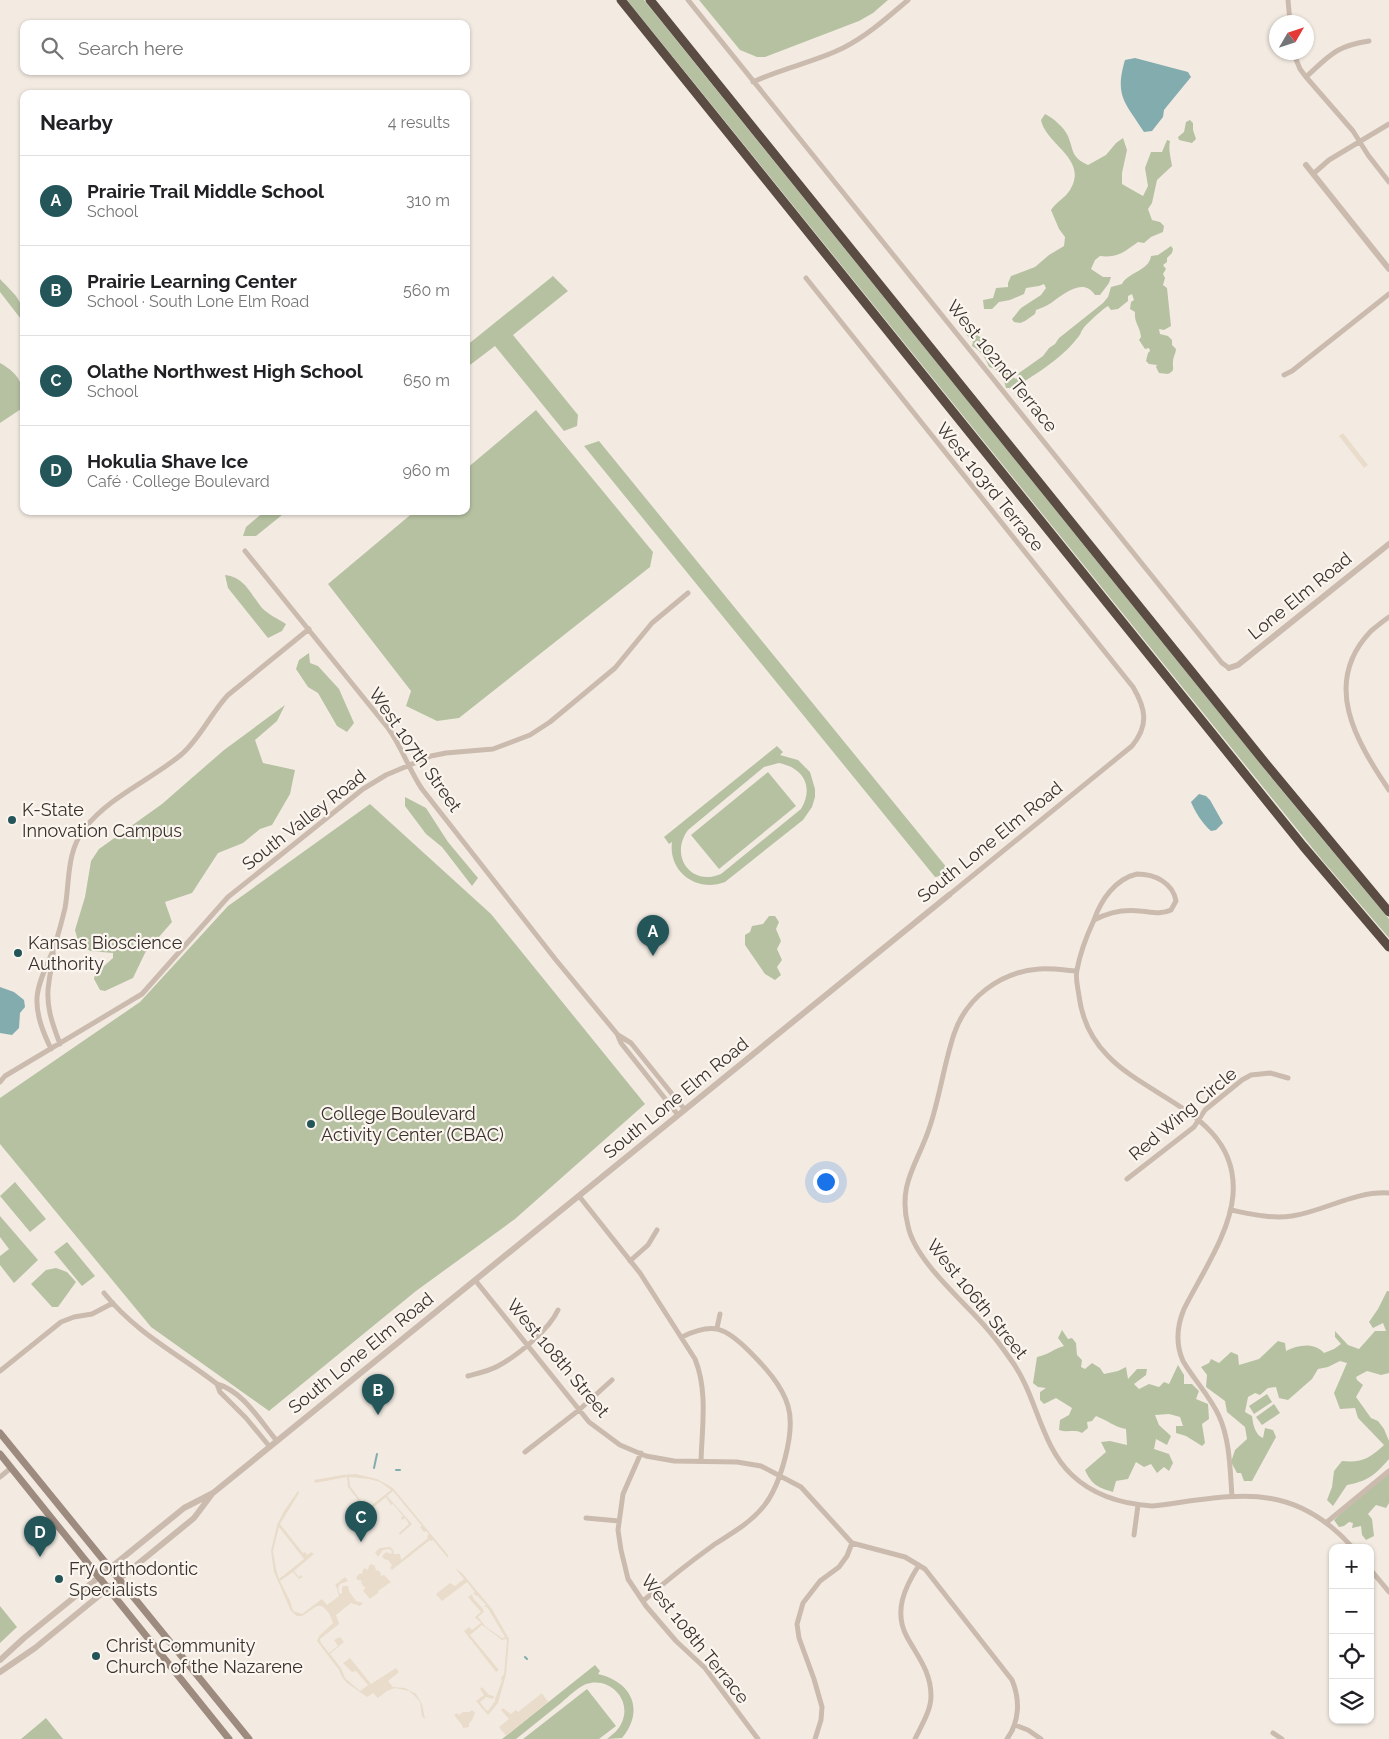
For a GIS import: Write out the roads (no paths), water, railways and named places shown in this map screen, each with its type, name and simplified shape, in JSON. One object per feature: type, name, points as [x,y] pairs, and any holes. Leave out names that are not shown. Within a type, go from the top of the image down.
[{"type":"highway","points":[[621,0],[1291,831],[1389,947]]},
{"type":"highway","points":[[650,0],[1261,758],[1389,912]]},
{"type":"main road","points":[[0,1433],[249,1739]]},
{"type":"main road","points":[[0,1454],[229,1739]]},
{"type":"street","name":"West 102nd Terrace","points":[[688,0],[1222,663],[1229,668]]},
{"type":"street","points":[[753,82],[842,49],[856,41],[908,0]]},
{"type":"street","points":[[1288,0],[1289,15]]},
{"type":"street","points":[[1306,77],[1335,51],[1349,45],[1369,41]]},
{"type":"street","points":[[1296,60],[1306,77],[1353,131],[1368,155],[1389,182]]},
{"type":"street","points":[[1312,174],[1329,160],[1389,124]]},
{"type":"street","points":[[1306,165],[1389,269]]},
{"type":"street","name":"West 103rd Terrace","points":[[806,278],[1133,687],[1142,702],[1144,717]]},
{"type":"street","points":[[1284,375],[1292,371],[1389,294]]},
{"type":"street","name":"Lone Elm Road","points":[[1229,668],[1238,666],[1389,544]]},
{"type":"street","name":"West 107th Street","points":[[245,551],[388,728],[427,797],[548,951],[618,1035],[631,1043],[685,1110]]},
{"type":"street","name":"South Valley Road","points":[[0,1082],[3,1077],[142,994],[228,897],[363,789],[386,775],[431,756],[493,749],[530,735],[550,722],[615,668],[652,624],[688,593]]},
{"type":"street","points":[[1389,616],[1371,631],[1359,647],[1350,665],[1345,689],[1347,710],[1358,737],[1371,763],[1389,790]]},
{"type":"street","points":[[60,1044],[51,1020],[48,1003],[53,950],[64,908],[72,852],[77,839],[106,806],[183,753],[199,736],[228,695],[309,629]]},
{"type":"street","name":"South Lone Elm Road","points":[[0,1660],[24,1638],[184,1508],[213,1492],[270,1447],[1118,758],[1139,738],[1144,717]]},
{"type":"street","points":[[1094,920],[1107,913],[1128,910],[1166,912],[1175,906],[1175,896],[1168,885],[1153,876],[1144,874],[1124,878],[1099,905],[1076,971],[1080,1004],[1084,1017],[1098,1045],[1120,1067],[1180,1106],[1214,1134],[1228,1160],[1233,1186],[1231,1210],[1226,1228],[1184,1309],[1177,1336],[1183,1361],[1212,1401],[1223,1425],[1227,1443],[1232,1496]]},
{"type":"street","points":[[51,1049],[41,1025],[36,998],[48,959],[53,950]]},
{"type":"street","name":"West 106th Street","points":[[1076,971],[1042,969],[1016,974],[981,993],[964,1012],[952,1040],[930,1127],[908,1177],[905,1212],[910,1235],[919,1252],[990,1332],[1017,1368],[1026,1384],[1048,1441],[1061,1463],[1075,1478],[1114,1500],[1138,1505],[1152,1506],[1232,1496],[1266,1496],[1283,1500],[1308,1510],[1327,1522],[1349,1544]]},
{"type":"street","name":"West 107th Street","points":[[618,1035],[621,1043],[678,1115]]},
{"type":"street","name":"Red Wing Circle","points":[[1127,1178],[1194,1127],[1205,1110],[1219,1097],[1251,1075],[1270,1073],[1288,1078]]},
{"type":"street","points":[[1231,1210],[1275,1218],[1292,1216],[1356,1196],[1389,1193]]},
{"type":"street","points":[[579,1196],[649,1286],[696,1362],[702,1381],[703,1395],[701,1460]]},
{"type":"street","points":[[630,1261],[648,1245],[657,1230]]},
{"type":"street","name":"West 108th Street","points":[[476,1280],[589,1422],[620,1445],[640,1453],[674,1461],[701,1460],[749,1463],[761,1466],[801,1487],[852,1543]]},
{"type":"street","points":[[104,1293],[112,1304],[141,1331],[217,1384],[227,1387],[237,1395],[276,1441]]},
{"type":"street","points":[[0,1372],[61,1322],[74,1317],[92,1314],[112,1304]]},
{"type":"street","points":[[468,1376],[498,1366],[509,1359],[551,1322],[558,1310]]},
{"type":"street","points":[[717,1328],[720,1314]]},
{"type":"street","points":[[643,1601],[668,1579],[740,1528],[764,1506],[780,1475],[787,1454],[790,1425],[789,1407],[779,1386],[756,1358],[736,1337],[717,1328],[695,1330],[682,1337]]},
{"type":"street","points":[[525,1452],[579,1410],[612,1380]]},
{"type":"street","points":[[217,1384],[220,1392],[246,1418],[270,1447]]},
{"type":"street","name":"West 108th Terrace","points":[[640,1453],[623,1494],[618,1530],[628,1579],[643,1601],[676,1641],[705,1668],[758,1739]]},
{"type":"street","points":[[0,1477],[11,1468]]},
{"type":"street","points":[[1327,1522],[1389,1470]]},
{"type":"street","name":"South Lone Elm Road","points":[[0,1672],[35,1648],[194,1518],[213,1492]]},
{"type":"street","points":[[1134,1535],[1138,1505]]},
{"type":"street","points":[[586,1518],[619,1521]]},
{"type":"street","points":[[815,1739],[822,1707],[799,1638],[797,1624],[803,1603],[820,1580],[839,1567],[847,1556],[852,1543],[901,1556],[919,1565],[930,1575],[1012,1680],[1017,1693],[1018,1705],[1015,1725],[1007,1739]]},
{"type":"street","points":[[915,1739],[930,1703],[930,1686],[926,1667],[906,1634],[902,1618],[902,1606],[907,1584],[919,1565]]},
{"type":"street","points":[[1374,1574],[1389,1592]]},
{"type":"street","points":[[790,1624],[797,1624]]},
{"type":"street","points":[[1015,1725],[1041,1739]]},
{"type":"street","points":[[1273,1733],[1282,1739]]},
{"type":"water","points":[[1135,58],[1188,72],[1191,77],[1164,110],[1163,117],[1152,131],[1144,132],[1127,106],[1121,91],[1125,60]]},
{"type":"water","points":[[1199,794],[1206,796],[1210,800],[1223,823],[1216,830],[1211,831],[1208,828],[1191,802]]},
{"type":"water","points":[[0,987],[14,992],[24,1000],[25,1007],[20,1013],[19,1028],[12,1035],[0,1033]]},
{"type":"waterway","points":[[374,1468],[377,1454]]},
{"type":"place","name":"K-State Innovation Campus","points":[[12,820]]},
{"type":"place","name":"Kansas Bioscience Authority","points":[[18,953]]},
{"type":"place","name":"Prairie Trail Middle School","points":[[653,956]]},
{"type":"place","name":"College Boulevard Activity Center (CBAC)","points":[[311,1124]]},
{"type":"place","name":"Prairie Learning Center","points":[[378,1415]]},
{"type":"place","name":"Olathe Northwest High School","points":[[361,1542]]},
{"type":"place","name":"Hokulia Shave Ice","points":[[40,1557]]},
{"type":"place","name":"Fry Orthodontic Specialists","points":[[59,1579]]},
{"type":"place","name":"Christ Community Church of the Nazarene","points":[[96,1656]]}]
